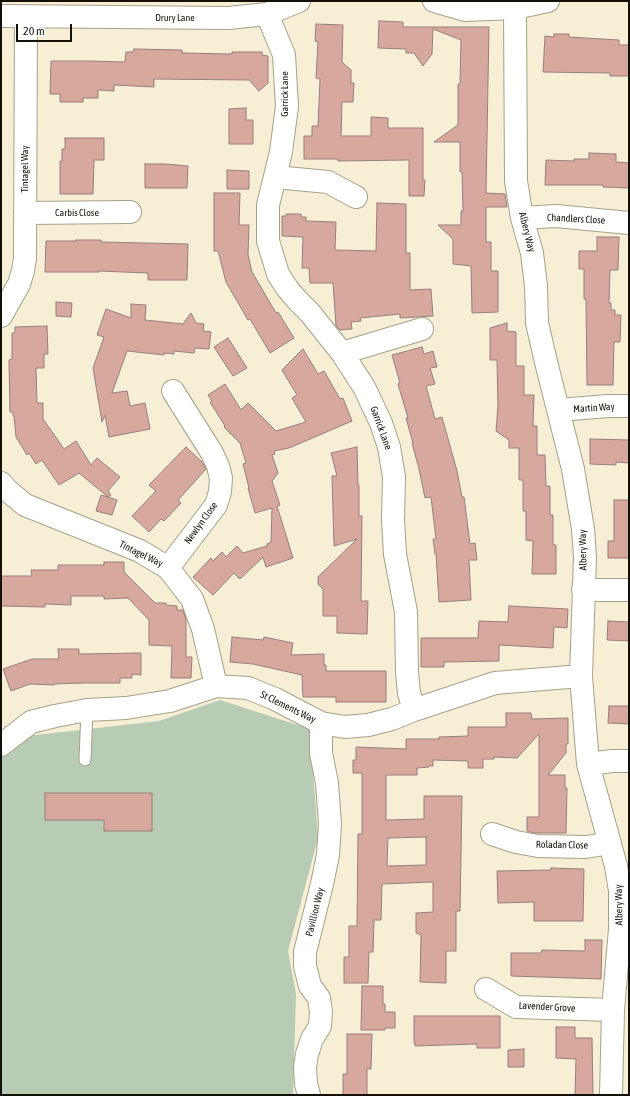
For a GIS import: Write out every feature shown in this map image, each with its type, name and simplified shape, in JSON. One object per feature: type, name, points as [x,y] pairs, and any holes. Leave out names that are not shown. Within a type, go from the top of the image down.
[{"type":"street","name":"Drury Lane","points":[[1,16],[229,18],[299,1]]},
{"type":"street","points":[[434,1],[465,10],[515,8],[545,1]]},
{"type":"street","name":"Albery Way","points":[[515,8],[516,181],[522,218],[532,253],[536,286],[537,323],[573,469],[583,529],[584,556],[581,676],[588,764],[616,866],[620,891],[622,971],[613,1010],[611,1095]]},
{"type":"street","name":"Garrick Lane","points":[[258,10],[284,55],[286,81],[287,106],[284,128],[268,205],[268,241],[278,274],[287,288],[310,313],[342,353],[364,387],[381,423],[389,447],[394,477],[393,520],[395,554],[406,612],[408,643],[407,672],[409,693],[414,710]]},
{"type":"street","name":"Tintagel Way","points":[[1,316],[19,284],[24,271],[26,17]]},
{"type":"street","points":[[275,177],[328,182],[356,197]]},
{"type":"street","name":"Carbis Close","points":[[25,213],[130,212]]},
{"type":"street","name":"Chandlers Close","points":[[522,218],[556,216],[629,223]]},
{"type":"street","points":[[342,353],[422,329]]},
{"type":"street","name":"Newlyn Close","points":[[168,568],[216,505],[220,492],[221,478],[218,466],[212,453],[173,391]]},
{"type":"street","name":"Martin Way","points":[[559,410],[629,406]]},
{"type":"street","name":"Tintagel Way","points":[[1,483],[25,505],[140,551],[168,568],[192,599],[202,629],[216,686]]},
{"type":"street","points":[[583,590],[629,590]]},
{"type":"street","name":"St Clements Way","points":[[1,745],[31,722],[87,710],[126,708],[170,701],[216,686],[248,688],[276,699],[321,723],[345,727],[368,725],[392,719],[414,710],[495,683],[581,676]]},
{"type":"street","name":"Pavillion Way","points":[[309,1095],[306,1084],[305,1067],[307,1054],[312,1039],[320,1026],[321,1012],[319,998],[310,986],[305,966],[305,952],[328,855],[330,824],[327,783],[321,753],[321,723]]},
{"type":"street","points":[[588,764],[612,761],[629,761]]},
{"type":"street","name":"Roladan Close","points":[[492,834],[516,842],[538,846],[586,847],[610,843]]},
{"type":"street","name":"Lavender Grove","points":[[486,989],[516,1007],[613,1010]]},
{"type":"lane","points":[[85,760],[87,710]]},
{"type":"green space","points":[[220,700],[310,729],[318,838],[288,951],[296,994],[293,1095],[1,1095],[1,757],[27,736],[159,721]]},
{"type":"building","points":[[379,21],[403,22],[403,27],[489,27],[486,193],[505,194],[507,207],[486,207],[486,242],[491,242],[491,271],[498,271],[498,312],[472,313],[471,266],[453,264],[453,239],[438,225],[461,225],[461,211],[463,211],[462,172],[460,172],[460,142],[434,142],[458,125],[458,84],[460,84],[461,40],[433,29],[432,54],[423,66],[414,53],[406,53],[406,49],[378,48]]},
{"type":"building","points":[[316,24],[343,25],[342,62],[351,70],[351,83],[354,83],[353,102],[342,102],[341,136],[371,136],[371,117],[388,118],[388,128],[423,128],[423,180],[425,180],[424,196],[409,196],[409,160],[338,161],[338,159],[304,159],[304,136],[312,136],[312,126],[318,126],[320,79],[316,78],[318,42],[315,41]]},
{"type":"building","points":[[554,34],[569,34],[569,37],[619,40],[619,45],[629,45],[629,76],[610,76],[610,73],[543,72],[545,36],[554,37]]},
{"type":"building","points":[[134,49],[182,50],[182,53],[232,54],[232,52],[262,52],[262,55],[268,56],[268,83],[259,91],[249,80],[154,79],[154,87],[114,85],[114,91],[98,90],[98,98],[83,98],[83,102],[60,102],[60,94],[50,94],[51,61],[125,62],[126,52],[133,52]]},
{"type":"building","points":[[246,108],[246,120],[253,120],[253,144],[229,144],[229,109]]},
{"type":"building","points":[[65,138],[104,138],[104,160],[94,160],[93,194],[60,194],[60,161],[62,161],[62,149],[65,149]]},
{"type":"building","points":[[589,153],[616,154],[616,162],[629,163],[629,188],[603,187],[603,185],[545,185],[546,160],[574,161],[574,159],[589,159]]},
{"type":"building","points":[[145,164],[188,166],[187,188],[145,188]]},
{"type":"building","points":[[227,170],[249,171],[249,189],[227,189]]},
{"type":"building","points":[[214,193],[240,193],[239,225],[249,225],[248,255],[252,272],[276,313],[278,312],[294,338],[270,353],[250,319],[248,320],[226,282],[218,251],[214,251]]},
{"type":"building","points":[[377,203],[406,204],[406,253],[410,253],[410,290],[431,289],[433,316],[400,318],[400,314],[360,318],[361,321],[351,322],[352,329],[340,330],[336,326],[333,283],[310,283],[309,268],[302,268],[303,237],[282,236],[282,216],[286,216],[286,214],[301,214],[301,217],[306,217],[306,221],[336,222],[335,250],[376,251]]},
{"type":"building","points":[[597,237],[619,237],[618,270],[610,270],[609,303],[611,303],[611,310],[615,310],[615,315],[621,315],[620,342],[614,342],[613,385],[587,385],[586,299],[584,299],[584,269],[579,269],[579,251],[597,251]]},
{"type":"building","points":[[76,240],[188,244],[187,280],[148,280],[148,273],[99,271],[45,272],[46,241]]},
{"type":"building","points":[[56,302],[72,303],[71,317],[56,316]]},
{"type":"building","points":[[131,304],[146,305],[145,320],[183,324],[191,313],[196,323],[204,324],[203,331],[211,332],[209,349],[195,348],[194,353],[174,351],[174,354],[164,353],[164,355],[127,351],[112,393],[127,391],[130,406],[145,403],[150,429],[109,437],[105,415],[102,422],[93,368],[104,337],[97,335],[106,309],[131,318]]},
{"type":"building","points":[[507,323],[507,331],[516,332],[516,366],[524,366],[524,395],[534,395],[533,426],[537,426],[537,455],[545,455],[546,486],[550,486],[550,515],[553,515],[553,545],[556,545],[556,574],[532,574],[533,541],[526,540],[526,511],[523,511],[523,480],[519,480],[519,448],[509,448],[509,440],[496,431],[498,405],[497,360],[490,360],[490,328]]},
{"type":"building","points":[[47,326],[48,354],[44,354],[44,368],[36,368],[37,403],[43,403],[43,419],[64,449],[76,441],[91,465],[97,458],[120,477],[108,491],[111,495],[108,497],[79,473],[59,485],[42,460],[36,464],[29,453],[27,455],[16,437],[14,416],[13,412],[10,412],[9,360],[12,359],[12,333],[15,333],[15,327]]},
{"type":"building","points":[[228,338],[247,368],[233,376],[214,347]]},
{"type":"building","points":[[422,347],[424,354],[433,351],[437,367],[430,368],[435,384],[426,386],[435,419],[442,417],[457,471],[462,497],[464,497],[470,544],[475,543],[477,560],[469,560],[471,600],[439,602],[436,554],[433,539],[436,539],[431,497],[425,498],[406,418],[408,418],[398,384],[400,383],[392,355]]},
{"type":"building","points":[[303,349],[318,374],[324,371],[340,399],[343,398],[352,421],[289,448],[274,451],[275,454],[272,455],[278,473],[272,481],[280,505],[277,506],[293,558],[266,567],[263,557],[240,579],[234,573],[213,595],[193,577],[211,558],[213,561],[222,552],[226,557],[237,546],[243,553],[267,546],[267,544],[271,542],[272,508],[255,513],[243,464],[246,463],[240,443],[224,427],[225,426],[210,402],[212,401],[208,395],[225,384],[241,410],[248,403],[276,431],[306,422],[292,398],[297,395],[282,370]]},
{"type":"building","points":[[590,439],[629,440],[629,463],[616,462],[616,465],[590,464]]},
{"type":"building","points":[[186,447],[202,462],[206,469],[178,500],[181,503],[164,521],[161,519],[149,532],[132,516],[156,491],[149,485]]},
{"type":"building","points":[[357,447],[359,516],[362,516],[361,601],[368,601],[367,634],[337,633],[337,616],[323,616],[323,589],[318,584],[318,577],[357,539],[334,546],[332,476],[337,476],[331,453]]},
{"type":"building","points":[[101,495],[117,500],[112,515],[96,511]]},
{"type":"building","points":[[614,500],[629,500],[629,558],[608,558],[608,541],[614,541]]},
{"type":"building","points":[[104,562],[124,562],[124,572],[155,603],[166,603],[166,605],[177,606],[177,610],[183,610],[186,620],[186,657],[192,657],[191,678],[171,678],[172,646],[149,645],[149,620],[128,598],[104,599],[104,596],[71,596],[71,605],[45,604],[45,607],[1,606],[1,576],[32,576],[31,570],[58,570],[58,565],[104,565]]},
{"type":"building","points":[[509,606],[568,609],[567,628],[554,627],[553,648],[499,645],[499,661],[444,662],[444,667],[421,667],[421,638],[478,638],[479,621],[508,622]]},
{"type":"building","points":[[608,621],[629,622],[629,641],[607,640]]},
{"type":"building","points":[[232,637],[263,640],[264,637],[293,643],[291,655],[324,654],[324,665],[326,665],[326,671],[386,671],[386,702],[336,702],[336,697],[303,697],[302,675],[253,664],[230,662]]},
{"type":"building","points":[[58,649],[79,649],[79,654],[141,653],[141,675],[132,674],[132,678],[120,678],[120,683],[54,685],[30,684],[11,691],[3,669],[32,659],[59,659]]},
{"type":"building","points":[[609,706],[629,706],[629,724],[608,723]]},
{"type":"building","points":[[506,713],[531,713],[532,719],[568,718],[568,744],[566,744],[566,753],[548,775],[565,775],[565,788],[567,788],[566,833],[534,833],[527,831],[527,817],[539,817],[539,734],[517,758],[494,757],[494,759],[483,759],[483,768],[468,768],[468,761],[433,760],[433,766],[417,768],[417,775],[386,775],[386,820],[424,819],[424,796],[462,796],[460,911],[456,911],[456,951],[446,951],[446,983],[420,982],[421,935],[416,933],[416,913],[433,912],[433,882],[382,884],[381,920],[374,920],[373,952],[369,952],[368,983],[344,983],[344,957],[349,957],[349,926],[357,926],[358,834],[362,834],[362,773],[353,773],[353,760],[356,760],[356,747],[406,749],[406,739],[439,739],[439,737],[468,736],[468,727],[506,727]],"holes":[[[426,837],[426,865],[387,866],[388,838]]]},
{"type":"building","points":[[45,793],[152,793],[152,831],[104,831],[104,820],[45,820]]},
{"type":"building","points":[[551,868],[584,869],[583,921],[534,921],[534,902],[498,903],[497,871],[551,870]]},
{"type":"building","points":[[585,940],[602,940],[601,979],[511,976],[511,953],[541,953],[542,950],[585,951]]},
{"type":"building","points":[[362,986],[383,986],[383,1004],[385,1004],[385,1012],[395,1012],[395,1028],[385,1028],[385,1030],[361,1030]]},
{"type":"building","points":[[414,1016],[500,1016],[500,1048],[477,1048],[477,1044],[415,1046]]},
{"type":"building","points":[[556,1027],[575,1027],[575,1038],[592,1038],[593,1095],[575,1095],[576,1059],[556,1058]]},
{"type":"building","points":[[347,1034],[372,1034],[371,1069],[367,1069],[367,1095],[343,1095],[343,1074],[347,1074]]},
{"type":"building","points":[[524,1049],[524,1067],[508,1067],[508,1050]]}]
